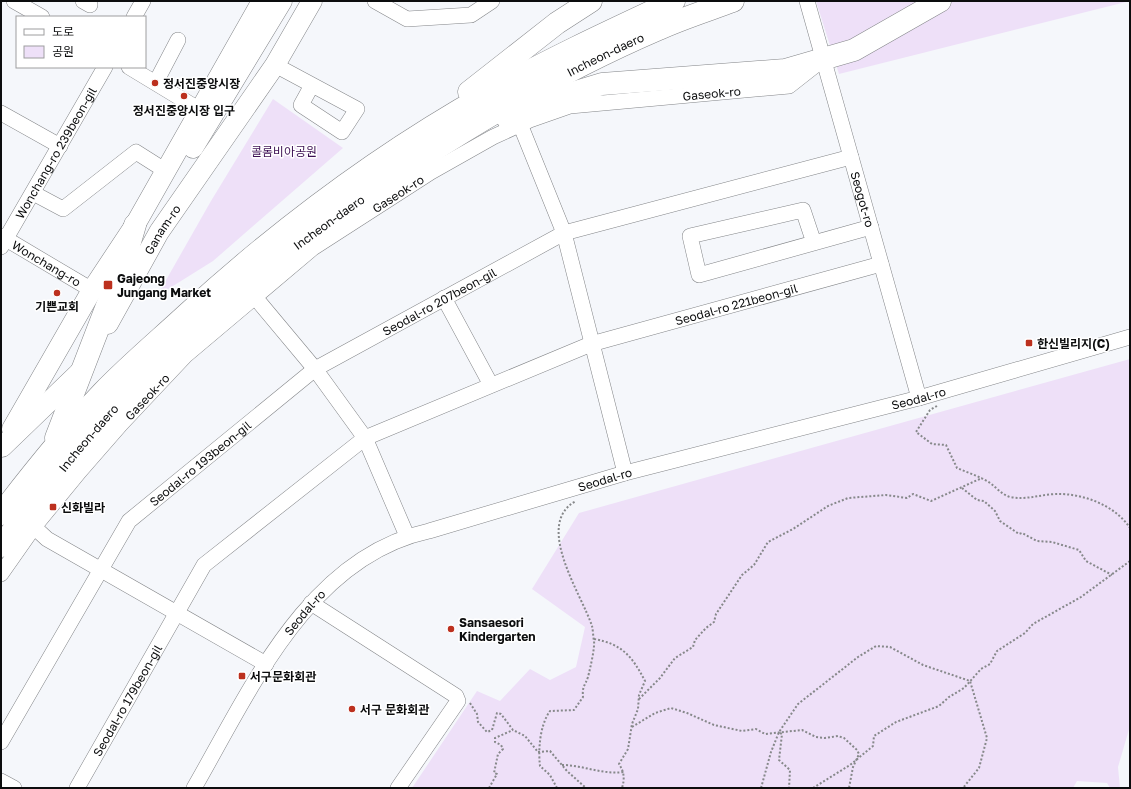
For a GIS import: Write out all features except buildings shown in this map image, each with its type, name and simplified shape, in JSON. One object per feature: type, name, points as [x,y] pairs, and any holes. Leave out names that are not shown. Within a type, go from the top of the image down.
[{"type":"highway","points":[[371,166],[557,23],[591,1]]},
{"type":"highway","name":"Incheon-daero","points":[[1,514],[51,451],[104,392],[235,270],[302,216],[371,166],[489,93],[590,41],[674,1]]},
{"type":"highway","name":"Incheon-daero","points":[[1,546],[44,490],[111,411],[172,349],[231,296],[351,206],[394,175],[460,134],[560,76],[660,28],[733,1]]},
{"type":"highway","points":[[460,134],[541,106],[566,95],[602,84],[785,70],[854,50],[940,1]]},
{"type":"highway","points":[[51,451],[125,259],[134,225]]},
{"type":"main road","name":"Ganam-ro","points":[[1,448],[92,290],[134,225],[166,171],[262,1]]},
{"type":"main road","points":[[125,259],[282,1]]},
{"type":"main road","name":"Ganam-ro","points":[[1,448],[80,373],[159,232],[274,66],[312,1]]},
{"type":"main road","points":[[249,56],[256,70],[263,71],[274,66]]},
{"type":"street","points":[[14,1],[38,10]]},
{"type":"street","points":[[135,16],[143,1]]},
{"type":"street","points":[[375,1],[407,19],[471,15],[492,1]]},
{"type":"street","name":"Seogot-ro","points":[[807,1],[881,264],[925,396]]},
{"type":"street","points":[[156,82],[178,40]]},
{"type":"street","name":"Gaseok-ro","points":[[1,574],[34,528],[110,436],[185,356],[254,296],[326,239],[431,172],[493,137],[520,124],[570,106],[789,86],[824,59]]},
{"type":"street","points":[[274,66],[312,85]]},
{"type":"street","name":"Wonchang-ro 239beon-gil","points":[[3,241],[33,193],[104,68]]},
{"type":"street","points":[[132,68],[200,110]]},
{"type":"street","points":[[1,113],[60,146]]},
{"type":"street","points":[[520,124],[564,233],[625,473]]},
{"type":"street","points":[[33,193],[62,209],[136,152],[166,171]]},
{"type":"street","points":[[564,233],[851,157]]},
{"type":"street","points":[[814,243],[803,210],[690,236],[699,275],[814,243],[871,227]]},
{"type":"street","name":"Seodal-ro 207beon-gil","points":[[315,369],[564,233]]},
{"type":"street","name":"Wonchang-ro","points":[[3,241],[92,290]]},
{"type":"street","name":"Seodal-ro 221beon-gil","points":[[591,344],[881,264]]},
{"type":"street","points":[[254,296],[315,369],[365,438],[407,536]]},
{"type":"street","points":[[444,298],[491,385]]},
{"type":"street","name":"Seodal-ro","points":[[194,788],[266,664],[293,625],[311,603],[330,584],[354,566],[379,550],[407,536],[429,531],[625,473],[925,396],[1130,337]]},
{"type":"street","points":[[177,613],[204,565],[365,438],[591,344]]},
{"type":"street","name":"Seodal-ro 193beon-gil","points":[[101,570],[129,521],[315,369]]},
{"type":"street","points":[[34,528],[47,539],[266,664]]},
{"type":"street","points":[[1,742],[101,570]]},
{"type":"street","points":[[311,603],[456,696],[458,701],[398,788]]},
{"type":"street","name":"Seodal-ro 179beon-gil","points":[[77,788],[177,613]]},
{"type":"street","points":[[1,781],[14,788]]},
{"type":"path","points":[[925,396],[937,407],[930,410],[916,432],[932,444],[946,445],[957,468],[982,478],[1008,497],[1021,499],[1056,494],[1084,497],[1097,502],[1121,516],[1130,528]]},
{"type":"path","points":[[639,699],[660,678],[675,658],[693,647],[695,640],[714,622],[716,614],[742,575],[754,565],[768,542],[793,530],[828,506],[848,498],[886,495],[908,498],[913,494],[931,501],[982,478]]},
{"type":"path","points":[[962,488],[977,500],[984,501],[995,511],[1000,521],[1014,531],[1036,538],[1037,541],[1052,542],[1079,550],[1086,561],[1112,575]]},
{"type":"path","points":[[556,788],[550,775],[540,766],[538,752],[546,717],[550,711],[574,710],[583,697],[582,688],[589,672],[594,640],[592,626],[569,576],[558,528],[564,510],[578,500]]},
{"type":"path","points":[[813,788],[850,765],[873,746],[874,736],[896,722],[938,706],[948,697],[964,688],[981,669],[990,664],[997,651],[1025,633],[1033,624],[1081,597],[1130,561]]},
{"type":"path","points":[[594,640],[605,641],[618,647],[631,657],[644,681],[638,709],[632,727],[628,750],[619,764],[624,772],[622,788]]},
{"type":"path","points":[[761,788],[771,752],[779,732],[798,704],[858,657],[876,646],[890,647],[923,665],[970,681]]},
{"type":"path","points":[[964,788],[979,768],[987,738],[970,681]]},
{"type":"path","points":[[458,701],[466,700],[471,704],[477,714],[478,722],[488,732],[492,730],[497,713],[501,714],[513,730],[525,736],[538,752]]},
{"type":"path","points":[[632,727],[655,713],[671,708],[687,712],[714,725],[728,726],[742,731],[756,729],[765,734],[802,730],[816,737],[825,738],[838,736],[844,738],[857,750],[859,754],[853,767],[849,788]]},
{"type":"path","points":[[489,788],[497,774],[494,773],[498,754],[503,749],[501,745],[496,742],[495,738],[513,730]]},
{"type":"path","points":[[779,732],[782,734],[780,760],[790,770],[789,788]]},
{"type":"path","points":[[538,752],[550,751],[586,788]]},
{"type":"path","points":[[562,765],[570,765],[607,773],[624,772]]},
{"type":"green space","points":[[816,1],[1130,1],[839,74]]},
{"type":"green space","name":"콜롬비아공원","points":[[273,99],[343,148],[213,261],[157,296],[211,201]]},
{"type":"green space","points":[[1130,359],[1130,726],[1118,767],[1120,788],[1110,788],[1107,783],[1077,781],[1073,788],[412,788],[477,691],[500,701],[530,669],[550,680],[576,667],[585,627],[532,589],[579,513]]},
{"type":"place","name":"정서진중앙시장","points":[[155,83]]},
{"type":"place","name":"정서진중앙시장 입구","points":[[184,96]]},
{"type":"place","name":"Gajeong Jungang Market","points":[[108,285]]},
{"type":"place","name":"기쁜교회","points":[[57,293]]},
{"type":"place","name":"한신빌리지(C)","points":[[1029,343]]},
{"type":"place","name":"신화빌라","points":[[53,507]]},
{"type":"place","name":"Sansaesori Kindergarten","points":[[451,629]]},
{"type":"place","name":"서구문화회관","points":[[242,676]]},
{"type":"place","name":"서구 문화회관","points":[[352,709]]}]
